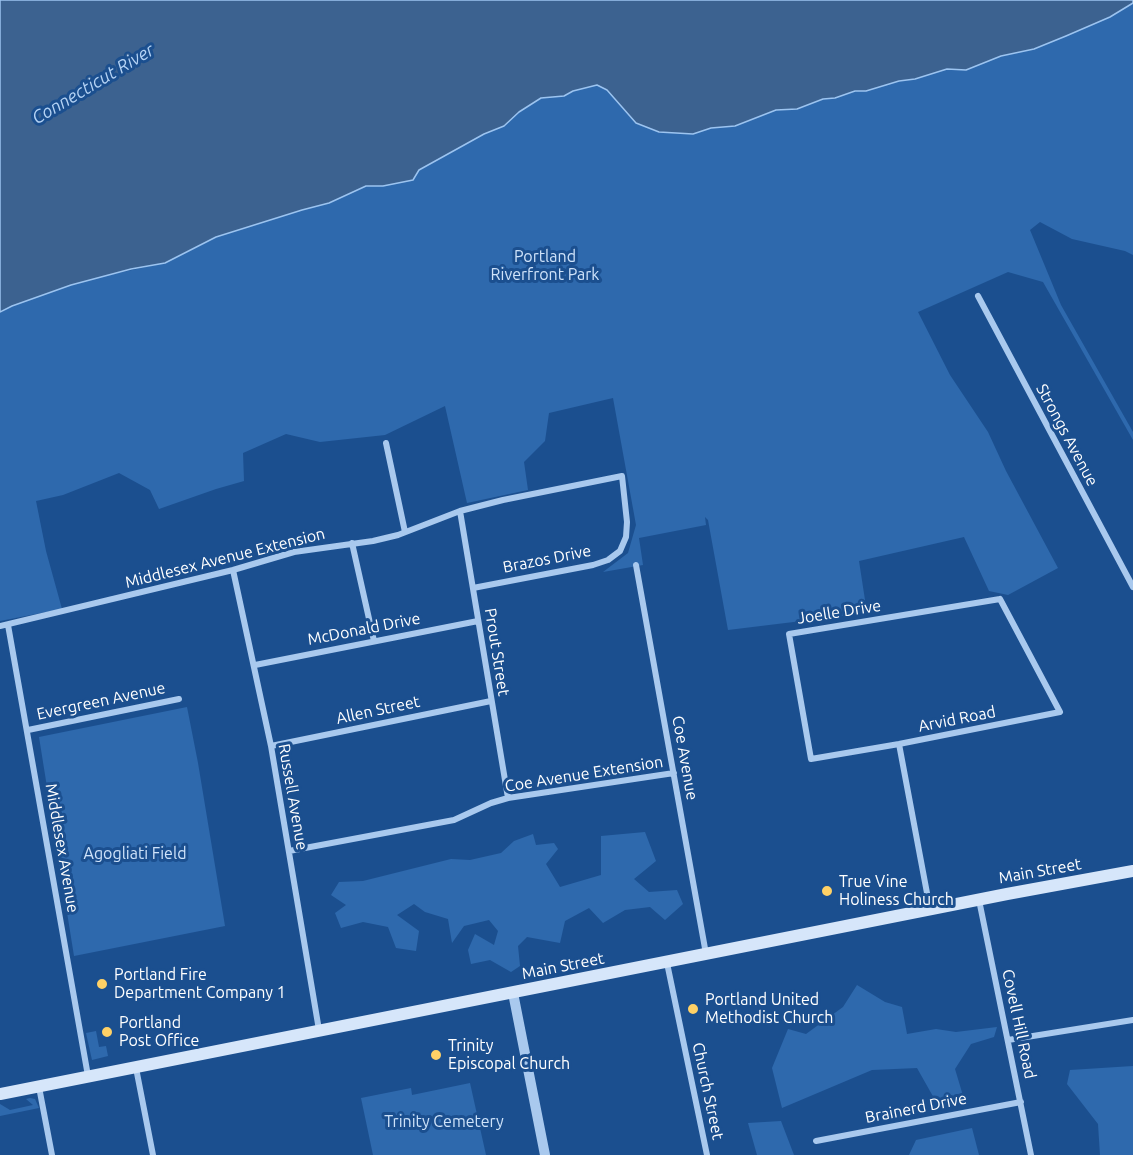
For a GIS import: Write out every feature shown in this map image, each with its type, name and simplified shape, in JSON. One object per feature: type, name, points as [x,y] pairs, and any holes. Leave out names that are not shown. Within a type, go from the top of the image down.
[{"type":"main road","name":"Main Street","points":[[0,1094],[667,963],[979,899],[1133,871]]},
{"type":"street","name":"Strongs Avenue","points":[[978,296],[1133,587]]},
{"type":"street","points":[[386,443],[405,532]]},
{"type":"street","name":"Middlesex Avenue Extension","points":[[0,626],[233,570],[294,552],[373,541],[405,532],[460,511],[622,476]]},
{"type":"street","name":"Brazos Drive","points":[[472,588],[593,565],[608,560],[620,551],[626,537],[627,522],[622,476]]},
{"type":"street","name":"Prout Street","points":[[460,511],[508,798]]},
{"type":"street","points":[[352,543],[374,641]]},
{"type":"street","name":"Coe Avenue","points":[[636,566],[706,955]]},
{"type":"street","name":"Russell Avenue","points":[[233,570],[271,746],[319,1031]]},
{"type":"street","name":"Arvid Road","points":[[930,909],[899,744],[1060,712],[1000,599]]},
{"type":"street","name":"Joelle Drive","points":[[899,744],[811,759],[789,634],[1000,599]]},
{"type":"street","name":"McDonald Drive","points":[[255,665],[478,621]]},
{"type":"street","name":"Middlesex Avenue","points":[[8,625],[88,1077]]},
{"type":"street","name":"Evergreen Avenue","points":[[28,730],[179,699]]},
{"type":"street","name":"Allen Street","points":[[271,746],[491,700]]},
{"type":"street","name":"Coe Avenue Extension","points":[[289,851],[454,820],[491,802],[508,798],[674,773]]},
{"type":"street","name":"Covell Hill Road","points":[[979,899],[1031,1155]]},
{"type":"street","name":"Church Street","points":[[667,963],[707,1155]]},
{"type":"street","points":[[513,993],[545,1155]]},
{"type":"street","points":[[1008,1040],[1133,1020]]},
{"type":"street","points":[[136,1067],[153,1155]]},
{"type":"street","points":[[39,1086],[52,1155]]},
{"type":"street","name":"Brainerd Drive","points":[[816,1141],[1021,1102]]},
{"type":"green space","name":"Portland Riverfront Park","points":[[1133,3],[1133,255],[1125,251],[1072,239],[1040,222],[1030,230],[1061,305],[1133,432],[1133,440],[1043,282],[1008,272],[918,312],[950,375],[988,432],[1006,471],[1058,568],[1008,595],[989,591],[964,537],[859,561],[867,613],[728,630],[708,520],[705,517],[706,525],[639,538],[643,565],[603,572],[628,553],[636,525],[613,398],[549,413],[545,441],[524,462],[528,490],[467,503],[445,406],[385,435],[320,442],[286,434],[243,453],[244,481],[159,509],[150,490],[119,473],[63,495],[36,501],[46,551],[62,609],[0,621],[0,313],[12,306],[85,280],[165,263],[216,237],[329,203],[366,186],[413,180],[419,170],[484,134],[504,126],[519,112],[541,98],[567,95],[573,91],[597,85],[607,90],[638,124],[659,132],[693,134],[711,128],[735,126],[776,110],[797,109],[823,99],[855,91],[866,91],[947,69],[966,70],[1001,56],[1034,49],[1110,17]]},
{"type":"green space","name":"Agogliati Field","points":[[187,707],[225,926],[74,956],[39,737]]},
{"type":"green space","points":[[645,832],[656,861],[634,879],[649,892],[677,890],[683,904],[665,920],[650,907],[625,910],[603,923],[589,908],[565,921],[560,943],[527,937],[518,946],[520,966],[511,972],[490,960],[471,964],[468,950],[475,934],[494,945],[498,931],[489,920],[464,926],[452,943],[448,919],[425,912],[414,904],[397,915],[419,931],[416,951],[396,948],[388,927],[363,922],[341,928],[335,913],[346,905],[331,895],[339,882],[363,881],[451,859],[470,860],[501,853],[514,841],[533,834],[536,845],[554,843],[558,849],[546,864],[560,887],[601,875],[601,836]]},
{"type":"green space","points":[[857,985],[885,1002],[902,1007],[907,1034],[936,1029],[956,1032],[997,1027],[994,1037],[971,1044],[955,1069],[964,1099],[939,1107],[917,1068],[872,1070],[782,1108],[772,1068],[788,1029],[806,1034],[843,1007]]},
{"type":"green space","points":[[96,1031],[99,1047],[106,1046],[108,1056],[92,1060],[86,1033]]},
{"type":"green space","points":[[1133,1066],[1133,1155],[1100,1155],[1098,1124],[1067,1084],[1070,1070]]},
{"type":"green space","name":"Trinity Cemetery","points":[[470,1083],[486,1155],[373,1155],[361,1098],[411,1088],[412,1095]]},
{"type":"green space","points":[[26,1099],[35,1099],[39,1108],[0,1116],[0,1104],[10,1110],[33,1105]]},
{"type":"green space","points":[[781,1121],[794,1155],[757,1155],[748,1123]]},
{"type":"green space","points":[[972,1128],[979,1155],[909,1155],[916,1140]]},
{"type":"water","name":"Connecticut River","points":[[0,0],[1133,0],[1133,3],[1110,17],[1034,49],[1001,56],[966,70],[947,69],[866,91],[855,91],[835,98],[823,99],[797,109],[776,110],[735,126],[711,128],[693,134],[659,132],[636,123],[607,90],[597,85],[573,91],[564,96],[541,98],[519,112],[504,126],[484,134],[419,170],[413,180],[383,186],[366,186],[329,203],[216,237],[165,263],[131,269],[71,285],[0,312]]},
{"type":"place","name":"True Vine Holiness Church","points":[[827,891]]},
{"type":"place","name":"Portland Fire Department Company 1","points":[[102,984]]},
{"type":"place","name":"Portland United Methodist Church","points":[[693,1009]]},
{"type":"place","name":"Portland Post Office","points":[[107,1032]]},
{"type":"place","name":"Trinity Episcopal Church","points":[[436,1055]]}]
